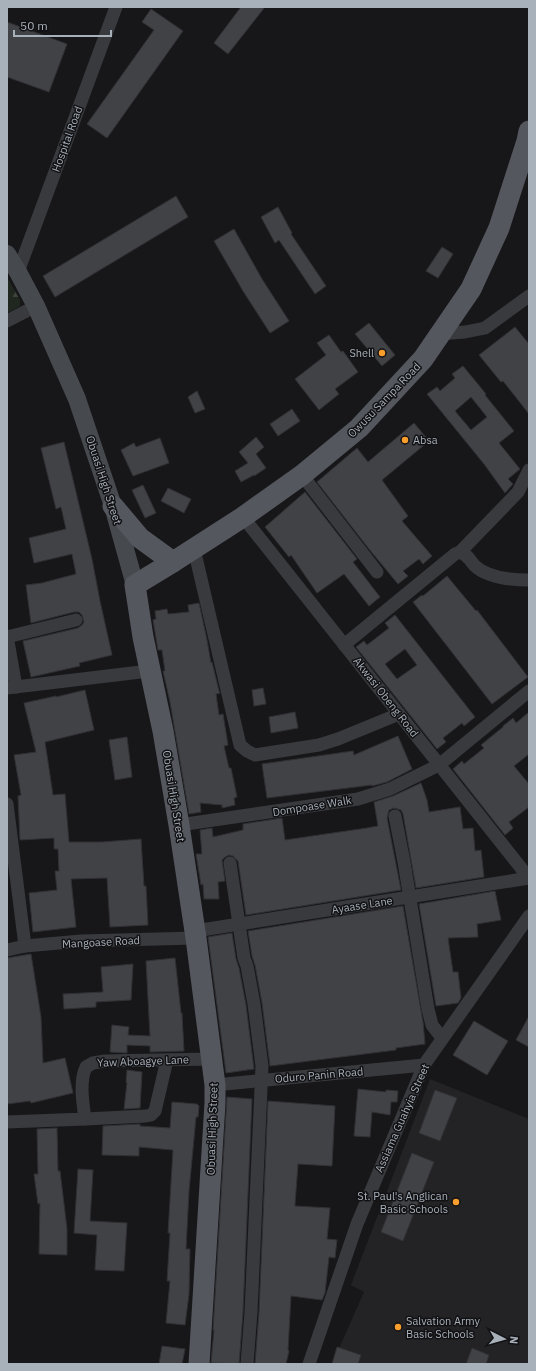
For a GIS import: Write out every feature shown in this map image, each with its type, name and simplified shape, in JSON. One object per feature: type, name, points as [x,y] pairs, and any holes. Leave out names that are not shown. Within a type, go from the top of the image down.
[{"type":"main road","name":"Owusu Sampa Road","points":[[135,585],[243,517],[302,475],[359,428],[423,359],[471,289],[499,228],[529,131]]},
{"type":"main road","points":[[113,506],[140,538],[173,562]]},
{"type":"main road","name":"Obuasi High Street","points":[[135,585],[149,671],[162,731],[179,826],[196,935],[215,1085],[199,1364]]},
{"type":"street","name":"Hospital Road","points":[[18,272],[116,7]]},
{"type":"street","name":"Obuasi High Street","points":[[7,254],[36,306],[77,398],[113,506],[135,585]]},
{"type":"street","points":[[439,334],[465,332],[485,328],[529,296]]},
{"type":"street","points":[[7,321],[36,306]]},
{"type":"street","points":[[344,644],[455,554],[460,552],[518,492],[529,470]]},
{"type":"street","points":[[302,475],[377,572]]},
{"type":"street","name":"Akwasi Obeng Road","points":[[243,517],[529,878]]},
{"type":"street","points":[[194,548],[240,744],[247,751],[255,755],[319,745],[338,739],[399,714]]},
{"type":"street","points":[[460,552],[466,554],[476,567],[488,574],[516,580],[529,580]]},
{"type":"street","points":[[76,620],[7,637],[11,687],[149,671]]},
{"type":"street","name":"Dompoase Walk","points":[[179,826],[358,799],[390,789],[439,765],[529,691]]},
{"type":"street","points":[[7,804],[25,946]]},
{"type":"street","points":[[395,816],[428,1009],[432,1025],[442,1038]]},
{"type":"street","points":[[230,863],[244,958],[247,966],[254,1004],[262,1066],[251,1312],[247,1364]]},
{"type":"street","name":"Ayaase Lane","points":[[196,935],[239,924],[529,878]]},
{"type":"street","name":"Assiama Guahyia Street","points":[[309,1364],[357,1224],[424,1065],[529,916]]},
{"type":"street","name":"Mangoase Road","points":[[7,950],[25,946],[81,941],[196,935]]},
{"type":"street","name":"Yaw Aboagye Lane","points":[[85,1119],[82,1090],[85,1070],[89,1064],[105,1061],[212,1059]]},
{"type":"street","points":[[7,1122],[151,1115],[155,1111],[167,1060]]},
{"type":"street","name":"Oduro Panin Road","points":[[215,1085],[424,1065]]},
{"type":"shaded area","name":"St. Paul's Anglican Basic Schools","points":[[430,1079],[529,1119],[529,1364],[332,1364],[364,1292],[351,1285]]},
{"type":"green space","points":[[7,277],[20,300],[20,306],[7,313]]},
{"type":"building","points":[[241,7],[265,7],[228,54],[214,43]]},
{"type":"building","points":[[151,9],[183,31],[107,138],[87,124],[154,30],[142,22]]},
{"type":"building","points":[[7,22],[67,44],[49,92],[7,77]]},
{"type":"building","points":[[176,196],[188,217],[55,297],[43,276]]},
{"type":"building","points":[[278,207],[292,233],[291,234],[326,286],[315,294],[279,240],[275,243],[261,217]]},
{"type":"building","points":[[234,229],[262,279],[289,321],[270,333],[243,291],[214,241]]},
{"type":"building","points":[[442,247],[453,254],[438,278],[426,271]]},
{"type":"building","points":[[369,323],[395,355],[382,366],[355,334]]},
{"type":"building","points":[[515,327],[529,344],[529,414],[503,381],[501,382],[479,355]]},
{"type":"building","points":[[329,335],[358,372],[335,389],[339,394],[319,410],[295,379],[326,355],[317,343]]},
{"type":"building","points":[[463,366],[514,431],[499,443],[520,469],[508,479],[513,484],[505,493],[484,464],[427,394],[437,387],[440,391],[455,378],[452,374]],"holes":[[[471,397],[487,417],[471,430],[455,411]]]},
{"type":"building","points":[[197,391],[205,409],[195,413],[188,397]]},
{"type":"building","points":[[292,409],[300,421],[278,436],[270,424]]},
{"type":"building","points":[[414,423],[429,441],[382,480],[408,516],[402,521],[432,556],[423,564],[419,559],[403,571],[408,576],[398,584],[317,482],[357,448],[368,462]]},
{"type":"building","points":[[256,437],[264,447],[256,454],[266,468],[241,482],[235,471],[248,463],[239,452]]},
{"type":"building","points":[[160,438],[169,463],[133,476],[121,450],[134,443],[136,447]]},
{"type":"building","points":[[64,442],[92,559],[112,655],[79,663],[80,666],[31,677],[23,641],[78,628],[84,622],[82,615],[79,612],[74,612],[31,623],[26,585],[42,583],[76,574],[72,554],[34,563],[29,538],[66,529],[61,507],[56,509],[41,448]]},
{"type":"building","points":[[143,485],[156,513],[145,518],[132,490]]},
{"type":"building","points":[[168,488],[191,499],[184,513],[161,501]]},
{"type":"building","points":[[305,492],[357,559],[353,562],[380,597],[369,606],[344,574],[317,593],[291,555],[289,557],[265,527]]},
{"type":"building","points":[[447,576],[476,611],[477,610],[528,677],[492,704],[413,602],[422,595],[423,596]]},
{"type":"building","points":[[199,603],[211,663],[212,662],[220,693],[216,694],[219,715],[223,714],[228,745],[224,746],[229,768],[231,768],[237,797],[234,798],[235,805],[222,808],[222,805],[200,803],[201,812],[189,814],[170,702],[163,671],[165,671],[162,650],[158,650],[153,620],[156,619],[155,611],[167,609],[168,614],[189,612],[188,605]]},
{"type":"building","points":[[395,615],[475,717],[464,726],[462,723],[443,738],[446,742],[437,749],[356,647],[364,641],[367,645],[389,628],[385,623]],"holes":[[[405,649],[417,665],[397,679],[385,664]]]},
{"type":"building","points":[[263,688],[266,704],[254,706],[252,690]]},
{"type":"building","points":[[85,690],[94,730],[45,742],[53,795],[65,794],[69,842],[102,842],[141,839],[148,925],[110,927],[107,878],[71,879],[76,927],[33,932],[29,893],[57,890],[55,871],[59,871],[58,849],[54,849],[54,838],[20,840],[18,796],[21,795],[14,755],[36,752],[24,703]]},
{"type":"building","points":[[295,712],[298,728],[271,733],[269,717]]},
{"type":"building","points":[[529,712],[529,754],[514,766],[529,784],[529,807],[509,822],[513,828],[505,835],[453,769],[462,761],[464,764],[484,748],[481,745],[513,718],[516,723]]},
{"type":"building","points":[[398,736],[412,769],[387,782],[372,786],[267,798],[262,764],[353,751],[354,755]]},
{"type":"building","points":[[127,737],[132,777],[115,780],[109,740]]},
{"type":"building","points":[[421,783],[427,800],[429,812],[460,807],[463,829],[473,828],[475,851],[481,850],[484,877],[416,888],[403,814],[401,810],[394,808],[389,810],[387,818],[401,890],[246,915],[238,861],[233,856],[229,855],[222,860],[225,881],[218,882],[219,899],[204,899],[203,884],[201,885],[196,854],[202,854],[200,830],[212,828],[213,837],[243,830],[243,824],[282,818],[285,840],[378,826],[374,802],[393,796]]},
{"type":"building","points":[[495,891],[501,920],[477,924],[478,937],[448,938],[453,972],[458,972],[461,998],[458,1003],[436,1006],[419,904]]},
{"type":"building","points":[[403,906],[423,1022],[425,1044],[396,1048],[396,1050],[270,1066],[262,1003],[248,931]]},
{"type":"building","points":[[232,933],[246,1005],[254,1069],[226,1073],[208,937]]},
{"type":"building","points":[[31,954],[41,1017],[43,1063],[65,1058],[73,1093],[31,1103],[30,1101],[7,1104],[7,958]]},
{"type":"building","points":[[175,958],[182,1013],[184,1051],[150,1052],[150,1046],[127,1045],[127,1053],[110,1052],[112,1025],[129,1027],[128,1035],[150,1036],[146,961]]},
{"type":"building","points":[[133,964],[131,1000],[96,1002],[96,1007],[64,1009],[63,994],[103,992],[101,967]]},
{"type":"building","points":[[529,1016],[529,1047],[516,1040]]},
{"type":"building","points":[[474,1021],[508,1041],[487,1075],[453,1055]]},
{"type":"building","points":[[127,1070],[142,1072],[140,1108],[124,1109]]},
{"type":"building","points":[[358,1089],[386,1092],[386,1090],[398,1091],[397,1102],[391,1102],[390,1115],[372,1112],[370,1137],[354,1136]]},
{"type":"building","points":[[435,1090],[457,1098],[440,1141],[419,1133]]},
{"type":"building","points":[[227,1097],[252,1099],[243,1312],[239,1364],[211,1363]]},
{"type":"building","points":[[268,1101],[335,1106],[332,1166],[298,1164],[295,1206],[330,1208],[327,1239],[337,1240],[335,1258],[329,1257],[325,1293],[322,1300],[291,1296],[289,1351],[286,1364],[255,1364],[259,1313]]},
{"type":"building","points":[[172,1102],[197,1104],[199,1106],[198,1117],[196,1117],[189,1191],[186,1249],[190,1249],[189,1294],[185,1325],[166,1323],[170,1281],[167,1281],[170,1233],[168,1233],[173,1150],[139,1147],[139,1156],[102,1155],[103,1126],[140,1124],[140,1126],[170,1128]]},
{"type":"building","points":[[57,1128],[58,1171],[60,1171],[67,1229],[67,1255],[39,1254],[40,1203],[38,1204],[34,1174],[38,1174],[37,1129]]},
{"type":"building","points":[[412,1153],[434,1162],[403,1241],[381,1232]]},
{"type":"building","points":[[78,1169],[93,1170],[90,1221],[127,1223],[124,1271],[95,1270],[97,1235],[74,1233]]},
{"type":"building","points":[[162,1346],[185,1349],[182,1364],[159,1364]]},
{"type":"building","points":[[337,1347],[361,1355],[358,1364],[332,1364]]},
{"type":"building","points":[[472,1348],[489,1355],[486,1364],[466,1364]]},
{"type":"place","name":"Shell","points":[[382,353]]},
{"type":"place","name":"Absa","points":[[405,440]]},
{"type":"place","name":"St. Paul's Anglican Basic Schools","points":[[456,1202]]},
{"type":"place","name":"Salvation Army Basic Schools","points":[[398,1327]]}]
